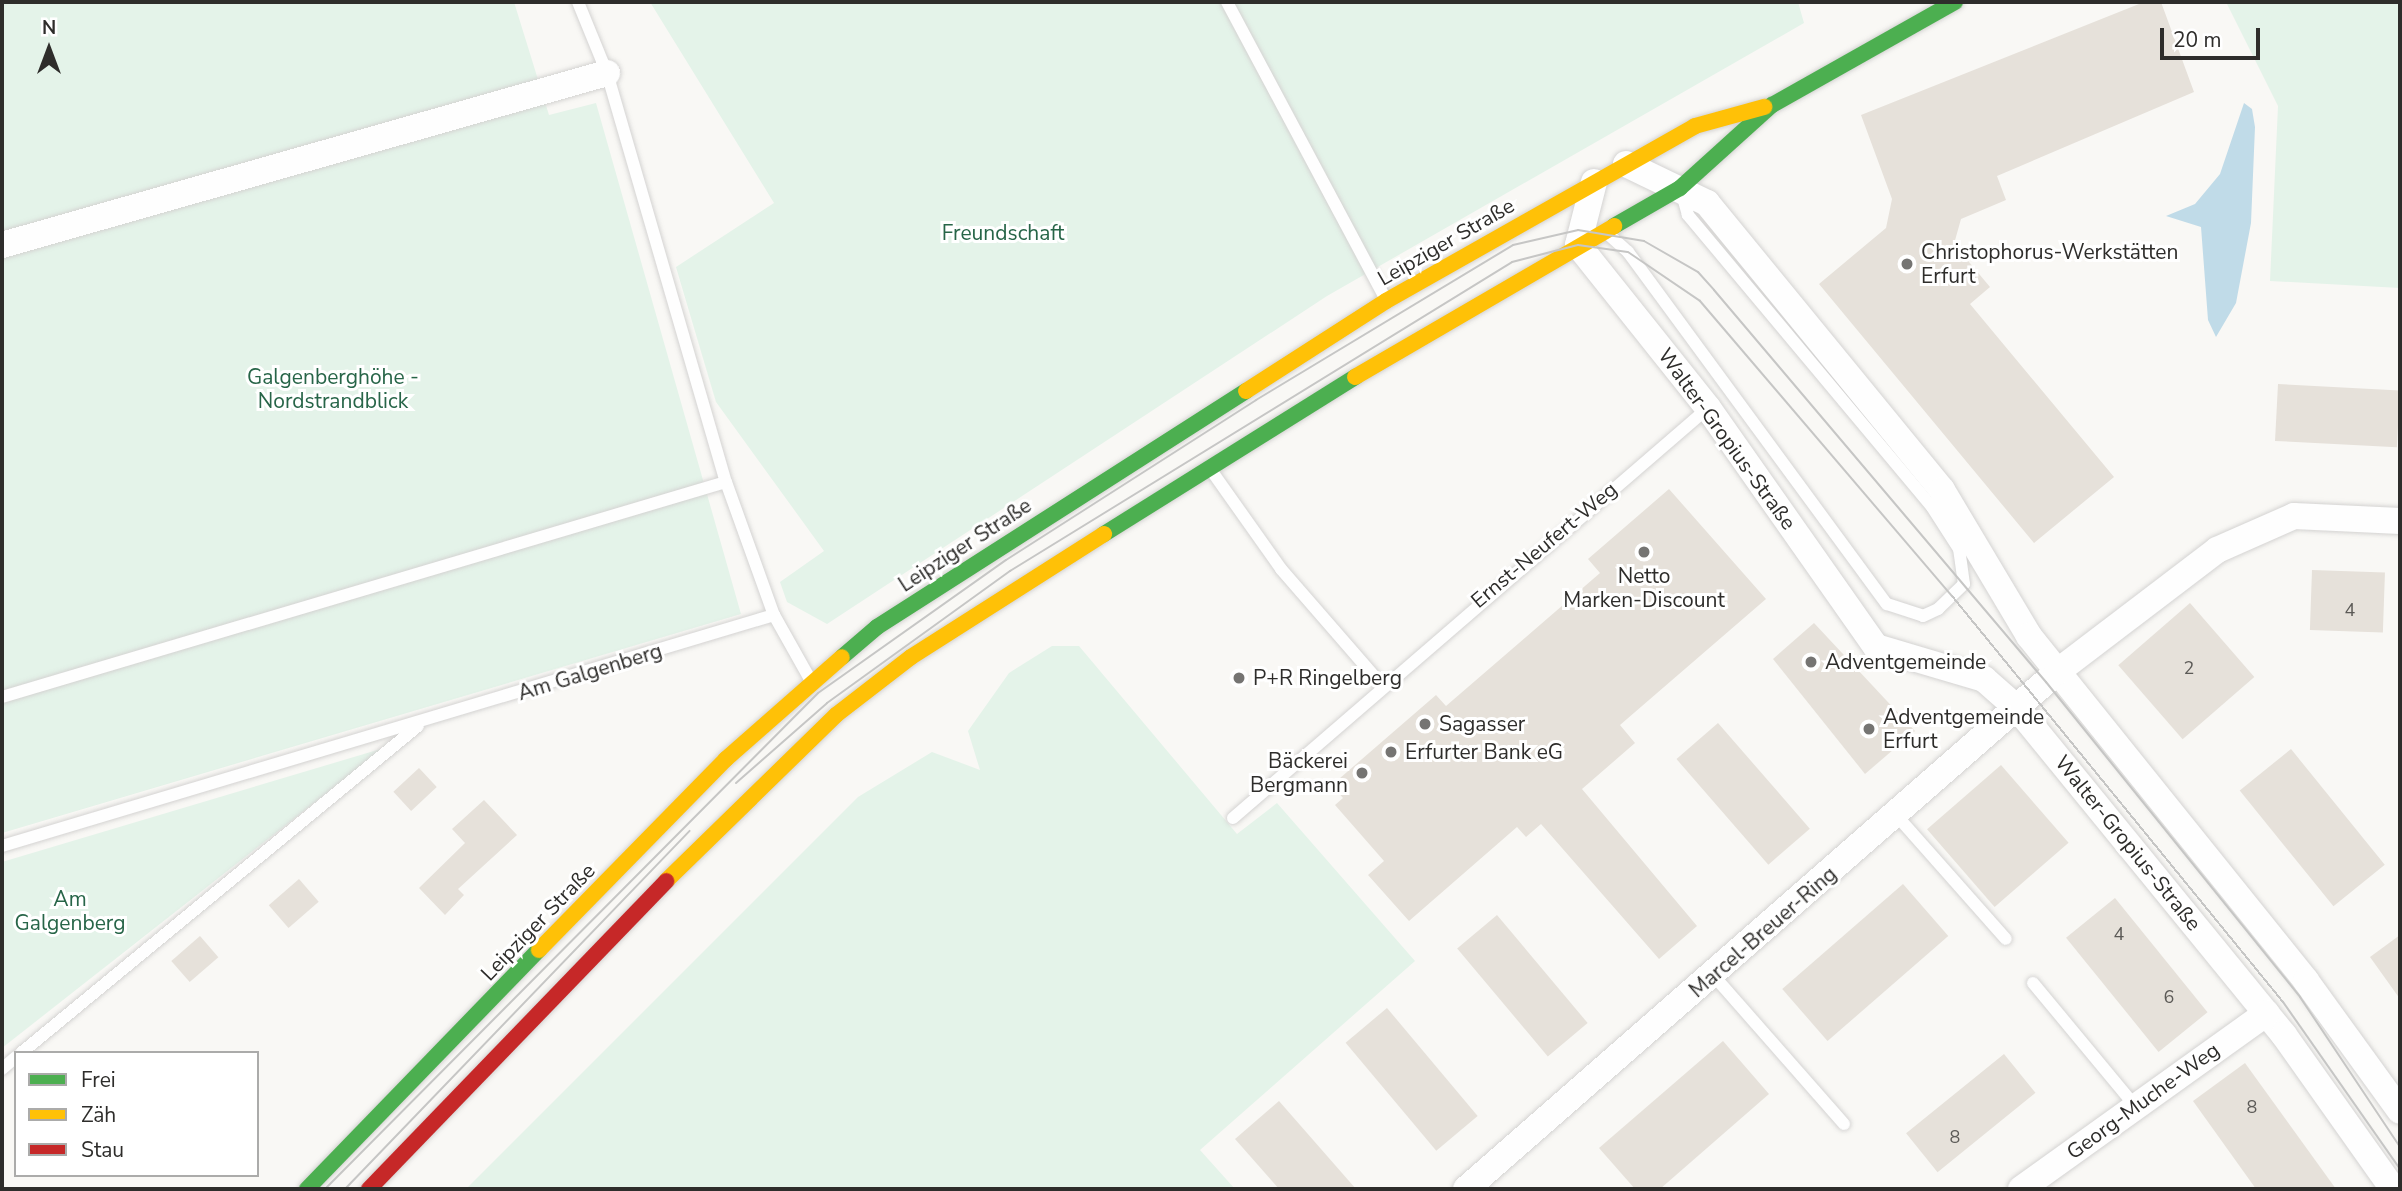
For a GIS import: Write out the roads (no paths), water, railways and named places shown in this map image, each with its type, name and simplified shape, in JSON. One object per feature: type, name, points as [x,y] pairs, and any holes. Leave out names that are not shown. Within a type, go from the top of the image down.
[{"type":"main road","name":"Leipziger Straße","points":[[307,1189],[726,759],[823,698],[911,657],[1209,467],[1588,232],[1680,188],[1772,105],[1955,2]]},
{"type":"main road","name":"Leipziger Straße","points":[[369,1189],[726,819],[877,627],[1386,301],[1695,126],[1772,105]]},
{"type":"street","points":[[2,245],[607,73]]},
{"type":"street","points":[[1626,164],[1707,203],[1942,490],[2057,672],[2306,981],[2400,1111]]},
{"type":"street","points":[[1588,232],[1594,182]]},
{"type":"street","name":"Walter-Gropius-Straße","points":[[1588,232],[1876,647],[1984,679],[2018,709],[2267,1013],[2393,1189]]},
{"type":"street","name":"Marcel-Breuer-Ring","points":[[1465,1189],[1714,976],[2057,672],[2224,545],[2294,516],[2400,522]]},
{"type":"street","name":"Georg-Muche-Weg","points":[[2021,1189],[2267,1013]]},
{"type":"lane","points":[[578,2],[607,73],[726,482],[774,615],[823,698]]},
{"type":"lane","points":[[1227,2],[1386,301]]},
{"type":"lane","points":[[1541,211],[1628,252],[1887,604],[1923,616],[1938,609],[1964,583],[1959,549],[1932,507],[1688,215],[1680,188],[1695,126]]},
{"type":"lane","name":"Ernst-Neufert-Weg","points":[[1233,818],[1382,685],[1708,408]]},
{"type":"lane","points":[[1209,467],[1281,569],[1382,685]]},
{"type":"lane","points":[[2,697],[726,482]]},
{"type":"lane","name":"Am Galgenberg","points":[[2,846],[424,722],[774,615]]},
{"type":"lane","points":[[23,1051],[424,722]]},
{"type":"lane","points":[[1896,816],[2006,939]]},
{"type":"lane","points":[[1714,976],[1844,1124]]},
{"type":"lane","points":[[2033,983],[2136,1106]]},
{"type":"water","points":[[2244,103],[2252,109],[2255,127],[2251,223],[2236,303],[2216,337],[2208,320],[2201,227],[2166,216],[2195,204],[2220,174]]},
{"type":"tram line","points":[[325,1189],[818,693],[1006,560],[1256,400],[1513,245],[1578,230],[1644,241],[1698,272],[2046,682],[2300,997],[2400,1147]]},
{"type":"tram line","points":[[736,783],[827,703],[1010,571],[1512,262],[1578,245],[1628,252],[1700,301],[1952,596],[2283,1002],[2400,1169]]},
{"type":"tram line","points":[[345,1189],[690,831]]},
{"type":"place","name":"Christophorus-Werkstätten Erfurt","points":[[1907,264]]},
{"type":"place","name":"Netto Marken-Discount","points":[[1644,552]]},
{"type":"place","name":"Adventgemeinde","points":[[1811,662]]},
{"type":"place","name":"P+R Ringelberg","points":[[1239,678]]},
{"type":"place","name":"Sagasser","points":[[1425,724]]},
{"type":"place","name":"Adventgemeinde Erfurt","points":[[1869,729]]},
{"type":"place","name":"Erfurter Bank eG","points":[[1391,752]]},
{"type":"place","name":"Bäckerei Bergmann","points":[[1362,773]]},
{"type":"park label","name":"Freundschaft","points":[[1003,233]]},
{"type":"park label","name":"Galgenberghöhe - Nordstrandblick","points":[[333,389]]}]
